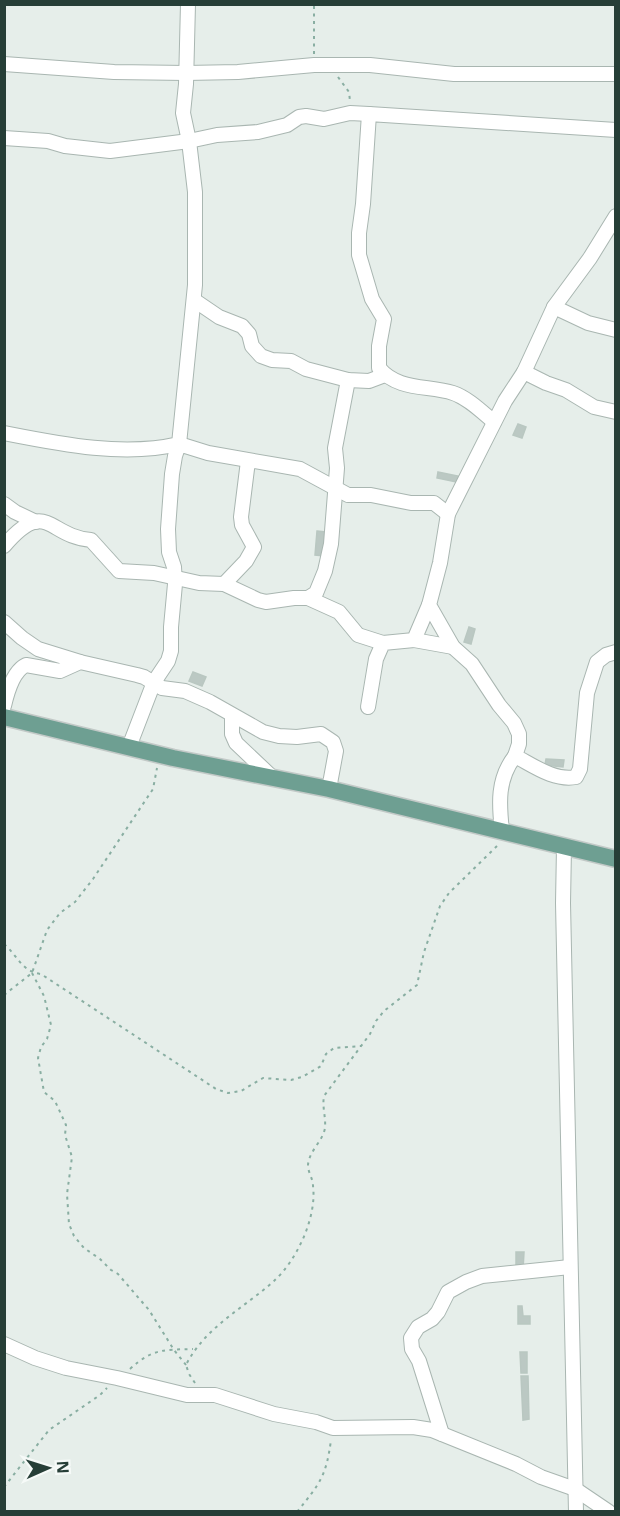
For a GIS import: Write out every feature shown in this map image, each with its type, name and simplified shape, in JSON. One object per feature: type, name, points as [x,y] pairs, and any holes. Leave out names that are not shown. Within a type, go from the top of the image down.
[{"type":"main road","points":[[4,717],[160,754],[330,789],[615,859]]},
{"type":"street","points":[[129,747],[154,682],[168,661],[171,651],[175,577],[169,552],[168,528],[194,300],[195,192],[183,113],[188,4]]},
{"type":"street","points":[[4,64],[114,72],[238,72],[314,65],[370,65],[454,75],[615,74]]},
{"type":"street","points":[[4,138],[48,141],[65,146],[110,151],[217,135],[258,132],[287,125],[299,117],[324,119],[350,113],[615,130]]},
{"type":"street","points":[[369,114],[359,255],[372,299],[384,319],[378,357],[379,369],[390,379],[462,396],[494,422]]},
{"type":"street","points":[[414,640],[429,605],[440,563],[448,514],[505,401],[524,372],[554,307],[590,258],[615,216]]},
{"type":"street","points":[[194,300],[232,324],[242,326],[249,334],[252,346],[261,356],[272,360],[291,361],[306,369],[348,380],[369,381],[385,375]]},
{"type":"street","points":[[554,307],[588,323],[615,330]]},
{"type":"street","points":[[524,372],[566,390],[594,407],[615,412]]},
{"type":"street","points":[[308,598],[316,593],[325,571],[333,531],[337,468],[335,448],[348,380]]},
{"type":"street","points":[[4,433],[107,448],[154,450],[179,444],[248,461],[300,469],[348,495],[371,495],[411,503],[434,503],[448,514]]},
{"type":"street","points":[[224,584],[246,561],[254,547],[242,525],[241,517],[248,461]]},
{"type":"street","points":[[4,504],[36,522],[54,525],[80,539],[91,540],[119,571],[154,573],[199,583],[224,584],[266,602],[308,598],[339,612],[358,635],[382,643],[414,640],[453,647]]},
{"type":"street","points":[[4,546],[27,525],[36,522]]},
{"type":"street","points":[[429,605],[453,647],[472,664],[514,723],[519,734],[515,756],[506,767],[501,781],[502,831]]},
{"type":"street","points":[[4,622],[38,649],[80,662],[144,677],[162,688],[185,692],[210,702],[263,732],[297,737],[321,734],[333,742],[336,751],[330,789]]},
{"type":"street","points":[[368,707],[376,659],[382,643]]},
{"type":"street","points":[[515,756],[543,772],[566,778],[576,777],[580,769],[587,693],[597,662],[615,652]]},
{"type":"street","points":[[4,706],[7,684],[21,667],[26,665],[60,671],[80,662]]},
{"type":"street","points":[[232,716],[232,734],[236,743],[275,779]]},
{"type":"street","points":[[564,847],[563,903],[576,1512]]},
{"type":"street","points":[[442,1434],[419,1361],[412,1349],[411,1338],[418,1327],[432,1320],[447,1292],[466,1282],[482,1276],[570,1267]]},
{"type":"street","points":[[4,1344],[35,1359],[56,1365],[178,1394],[215,1395],[274,1414],[316,1422],[333,1428],[413,1427],[442,1434],[541,1477],[575,1489],[609,1512]]},
{"type":"path","points":[[4,995],[32,973],[47,930],[60,913],[75,902],[93,879],[153,789],[160,754]]},
{"type":"path","points":[[186,1365],[194,1349],[211,1331],[274,1280],[293,1259],[303,1240],[314,1197],[314,1184],[308,1172],[308,1161],[325,1128],[322,1106],[324,1096],[370,1034],[384,1011],[417,985],[423,952],[440,906],[449,893],[498,845],[502,831]]},
{"type":"path","points":[[4,944],[12,950],[23,968],[32,973],[41,974],[216,1089],[228,1093],[241,1091],[263,1078],[291,1080],[302,1077],[321,1066],[327,1054],[334,1048],[361,1046]]},
{"type":"path","points":[[32,973],[44,996],[51,1025],[38,1058],[44,1092],[55,1101],[66,1125],[65,1135],[72,1157],[67,1194],[69,1224],[74,1236],[84,1248],[118,1274],[149,1310],[186,1365],[196,1385],[215,1395]]},
{"type":"path","points":[[4,1487],[49,1430],[100,1395],[144,1357],[159,1351],[194,1349]]},
{"type":"path","points":[[297,1512],[322,1479],[328,1462],[333,1428]]},
{"type":"building","points":[[518,424],[526,427],[522,438],[513,435]]},
{"type":"building","points":[[438,472],[458,476],[457,482],[437,478]]},
{"type":"building","points":[[317,531],[326,532],[324,556],[315,555]]},
{"type":"building","points":[[469,627],[475,629],[471,644],[464,642]]},
{"type":"building","points":[[193,672],[206,677],[202,686],[189,681]]},
{"type":"building","points":[[546,759],[564,760],[563,767],[545,765]]},
{"type":"building","points":[[516,1252],[524,1252],[523,1270],[516,1270]]},
{"type":"building","points":[[518,1306],[522,1306],[523,1316],[530,1316],[530,1324],[518,1324]]},
{"type":"building","points":[[520,1352],[527,1352],[527,1373],[521,1373]]},
{"type":"building","points":[[521,1376],[528,1376],[529,1419],[523,1420]]}]
